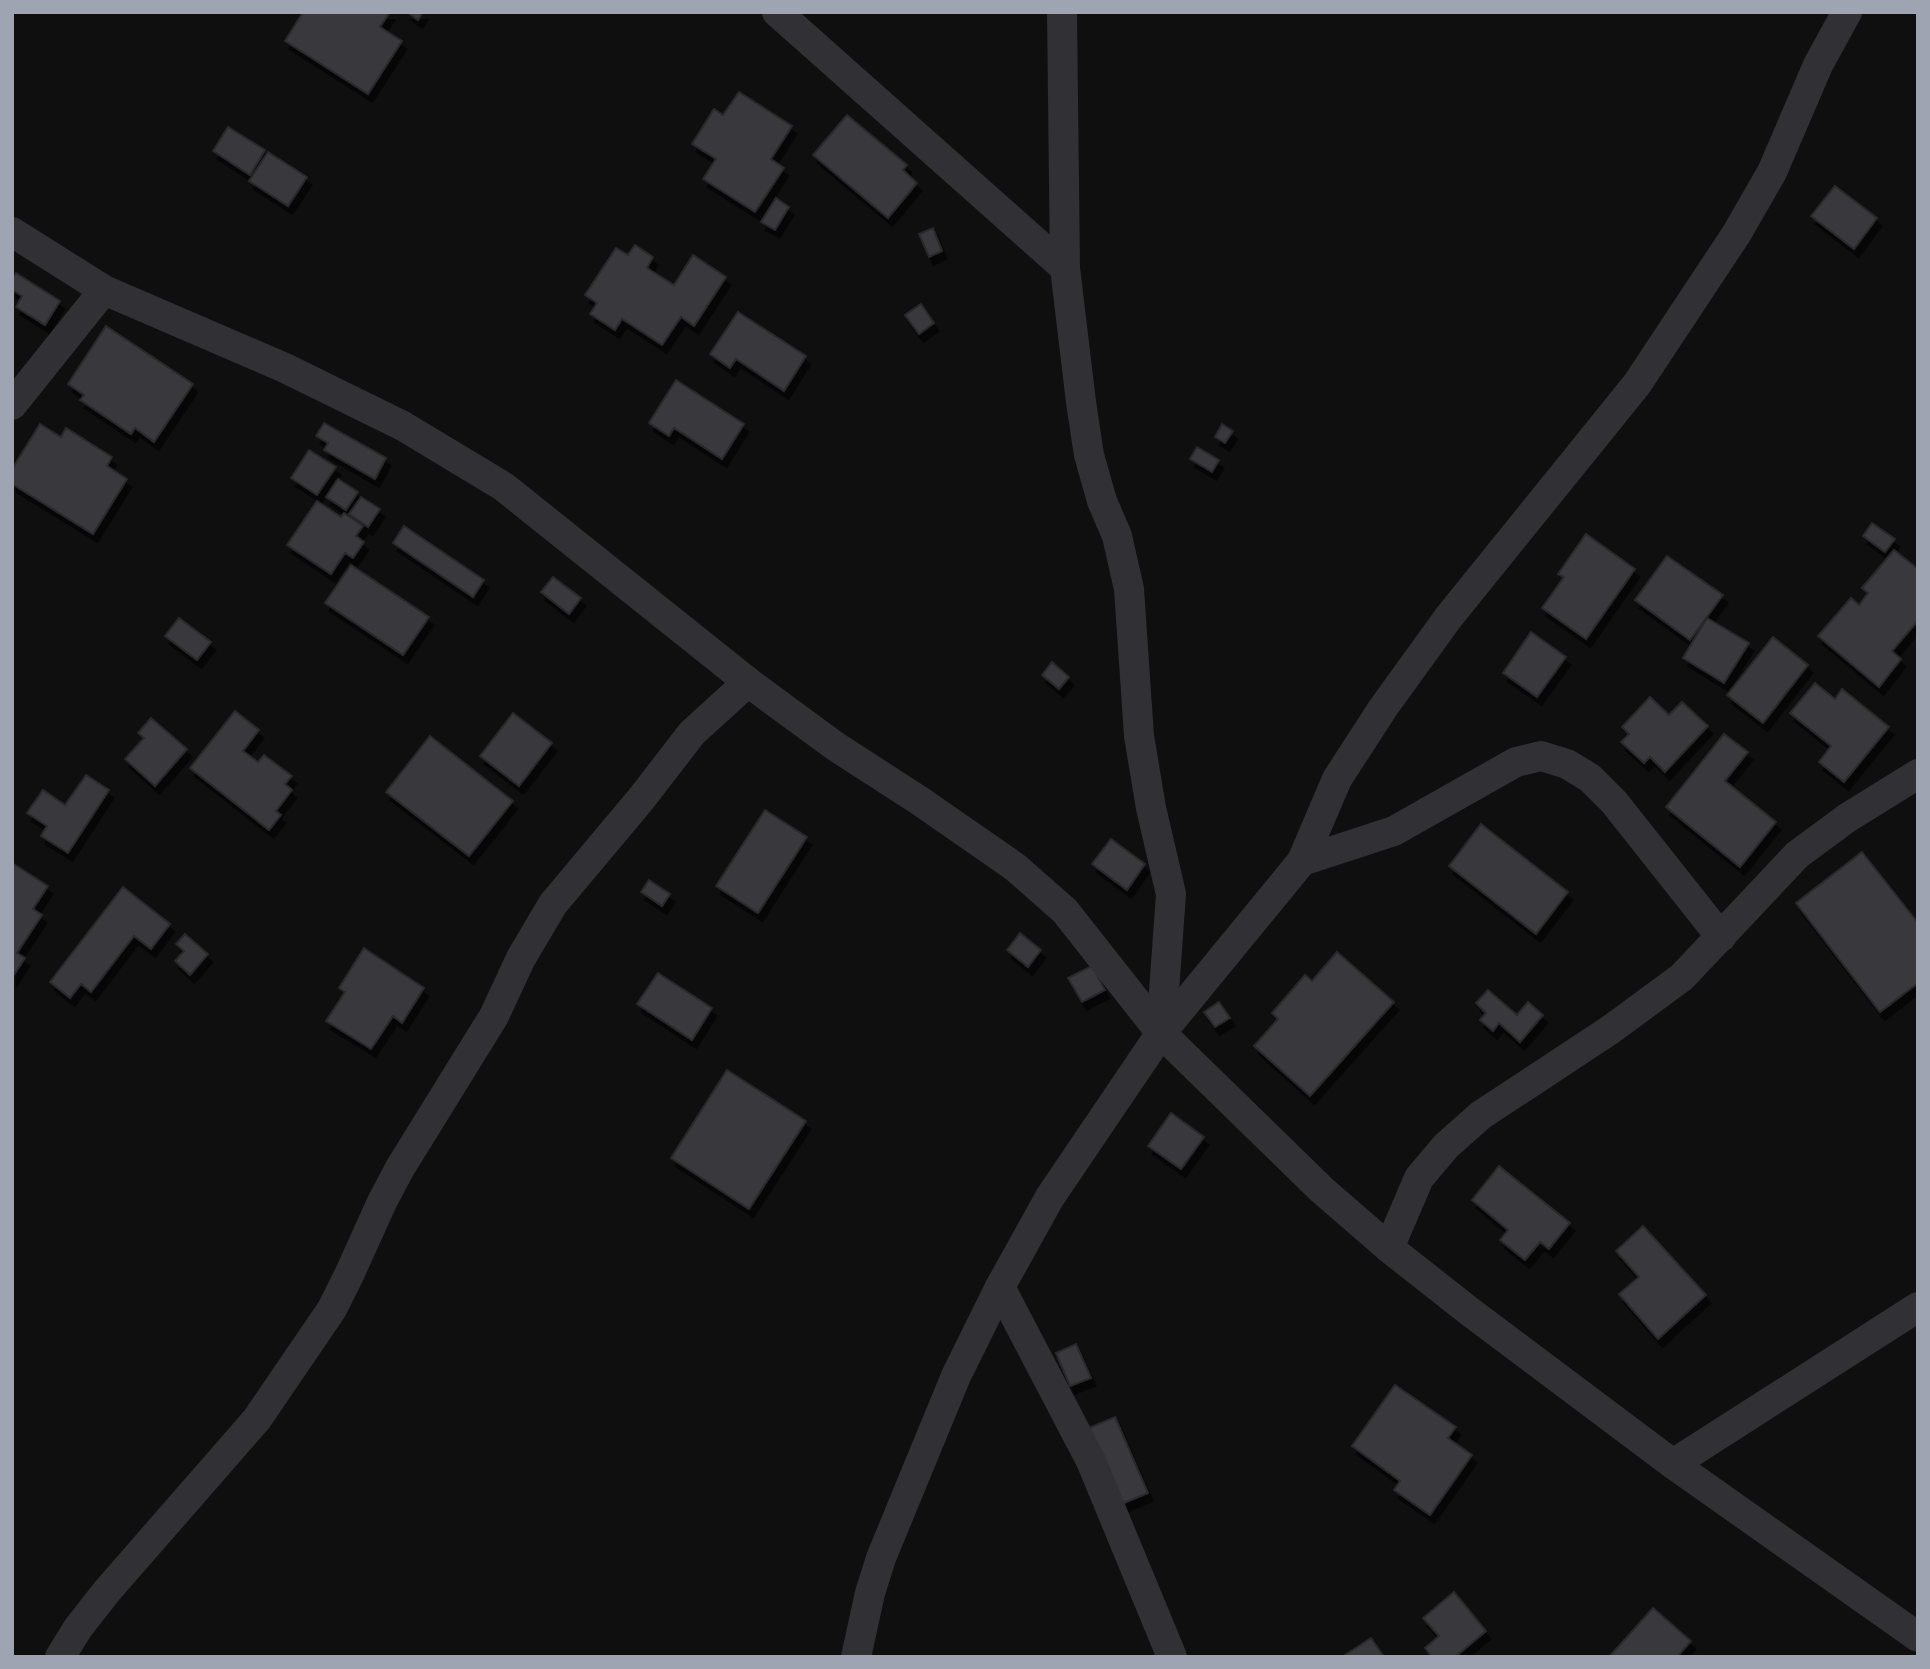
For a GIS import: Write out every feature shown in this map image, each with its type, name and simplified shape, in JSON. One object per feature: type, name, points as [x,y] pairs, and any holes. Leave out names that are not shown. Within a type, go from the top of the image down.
[{"type":"street","points":[[777,12],[1065,268]]},
{"type":"street","points":[[1062,12],[1065,268],[1089,455],[1102,501],[1117,536],[1129,589],[1139,736],[1151,808],[1171,894],[1161,1033]]},
{"type":"street","points":[[856,1657],[881,1558],[957,1376],[1000,1287],[1050,1197],[1161,1033],[1302,861],[1337,779],[1383,708],[1448,618],[1637,384],[1737,233],[1772,172],[1818,65],[1847,12]]},
{"type":"street","points":[[12,232],[104,290],[285,368],[403,426],[504,487],[748,682],[835,746],[1015,867],[1065,911],[1161,1033],[1322,1190],[1389,1248],[1673,1464],[1918,1637]]},
{"type":"street","points":[[12,405],[104,290]]},
{"type":"street","points":[[60,1657],[78,1628],[107,1591],[257,1419],[325,1319],[349,1276],[400,1168],[494,1016],[521,958],[553,904],[692,733],[748,682]]},
{"type":"street","points":[[1302,861],[1394,831],[1516,762],[1541,756],[1567,764],[1590,778],[1614,802],[1721,937]]},
{"type":"street","points":[[1389,1248],[1419,1178],[1446,1146],[1481,1115],[1610,1030],[1682,977],[1797,855],[1847,818],[1918,774]]},
{"type":"street","points":[[1000,1287],[1091,1461],[1172,1657]]},
{"type":"street","points":[[1673,1464],[1918,1307]]},
{"type":"building","points":[[303,12],[390,12],[380,27],[402,41],[368,94],[285,41]]},
{"type":"building","points":[[407,12],[423,12],[418,20]]},
{"type":"building","points":[[739,92],[792,126],[771,159],[784,168],[755,212],[703,179],[716,159],[692,144],[714,109],[723,115]]},
{"type":"building","points":[[847,115],[907,165],[903,170],[917,183],[888,218],[813,155]]},
{"type":"building","points":[[228,127],[265,150],[250,175],[213,151]]},
{"type":"building","points":[[268,152],[307,177],[288,206],[249,181]]},
{"type":"building","points":[[1835,186],[1877,218],[1854,249],[1811,216]]},
{"type":"building","points":[[776,198],[789,207],[775,230],[761,222]]},
{"type":"building","points":[[933,228],[942,251],[929,257],[919,234]]},
{"type":"building","points":[[635,245],[653,257],[647,268],[674,285],[693,255],[726,277],[694,326],[681,317],[662,345],[622,319],[615,330],[590,314],[597,303],[585,295],[616,248],[628,255]]},
{"type":"building","points":[[16,273],[60,301],[45,325],[16,307],[22,296],[12,290],[12,278]]},
{"type":"building","points":[[921,304],[934,323],[919,334],[905,315]]},
{"type":"building","points":[[738,312],[806,356],[784,391],[736,359],[730,368],[710,354]]},
{"type":"building","points":[[106,326],[193,384],[154,442],[135,428],[131,434],[80,400],[84,395],[68,384]]},
{"type":"building","points":[[676,380],[744,424],[722,459],[674,428],[669,436],[649,423]]},
{"type":"building","points":[[324,423],[386,458],[375,479],[324,450],[328,443],[316,436]]},
{"type":"building","points":[[40,424],[61,437],[66,428],[112,457],[107,466],[127,479],[93,534],[12,484],[12,469]]},
{"type":"building","points":[[1222,424],[1233,431],[1225,443],[1215,437]]},
{"type":"building","points":[[1197,447],[1219,460],[1212,472],[1190,459]]},
{"type":"building","points":[[309,450],[336,467],[317,495],[291,478]]},
{"type":"building","points":[[338,479],[358,492],[346,510],[326,497]]},
{"type":"building","points":[[361,497],[380,509],[368,527],[349,514]]},
{"type":"building","points":[[317,501],[341,517],[344,513],[363,526],[356,536],[364,542],[353,558],[345,553],[331,574],[287,545]]},
{"type":"building","points":[[1872,523],[1895,539],[1885,552],[1863,536]]},
{"type":"building","points":[[404,526],[484,580],[473,597],[393,543]]},
{"type":"building","points":[[1586,534],[1635,569],[1586,639],[1542,608],[1564,577],[1558,574]]},
{"type":"building","points":[[1894,550],[1918,569],[1918,625],[1916,623],[1892,651],[1901,659],[1879,687],[1818,636],[1851,598],[1859,605],[1868,593],[1862,588]]},
{"type":"building","points":[[1667,556],[1723,595],[1690,640],[1635,600]]},
{"type":"building","points":[[351,565],[429,617],[403,655],[325,603]]},
{"type":"building","points":[[553,577],[581,598],[569,614],[541,592]]},
{"type":"building","points":[[179,618],[211,642],[197,660],[165,636]]},
{"type":"building","points":[[1707,618],[1749,643],[1724,683],[1683,658]]},
{"type":"building","points":[[1531,632],[1566,657],[1537,697],[1503,673]]},
{"type":"building","points":[[1773,637],[1808,665],[1763,723],[1727,695]]},
{"type":"building","points":[[1052,662],[1069,677],[1059,689],[1042,675]]},
{"type":"building","points":[[1815,683],[1835,699],[1842,689],[1889,727],[1844,782],[1819,762],[1831,746],[1790,713]]},
{"type":"building","points":[[1650,697],[1669,715],[1682,702],[1708,726],[1665,772],[1650,757],[1644,763],[1621,742],[1629,734],[1622,727]]},
{"type":"building","points":[[235,711],[259,730],[243,751],[258,762],[264,755],[292,776],[285,784],[292,790],[276,811],[281,815],[269,830],[190,768]]},
{"type":"building","points":[[513,713],[552,743],[519,786],[480,756]]},
{"type":"building","points":[[151,718],[187,749],[155,786],[125,759],[144,738],[138,733]]},
{"type":"building","points":[[1724,734],[1748,752],[1725,781],[1776,822],[1740,867],[1666,807]]},
{"type":"building","points":[[430,736],[513,801],[469,856],[386,792]]},
{"type":"building","points":[[86,775],[109,790],[68,853],[41,836],[47,826],[27,813],[43,790],[65,805]]},
{"type":"building","points":[[765,810],[807,837],[758,913],[716,886]]},
{"type":"building","points":[[1481,824],[1568,892],[1536,934],[1449,866]]},
{"type":"building","points":[[1111,839],[1145,864],[1127,890],[1092,864]]},
{"type":"building","points":[[1862,852],[1918,923],[1918,983],[1880,1012],[1796,903]]},
{"type":"building","points":[[12,863],[48,886],[33,909],[42,915],[17,953],[25,958],[12,978]]},
{"type":"building","points":[[649,880],[670,894],[662,906],[641,892]]},
{"type":"building","points":[[123,887],[170,924],[151,949],[134,936],[91,992],[81,984],[70,998],[50,982]]},
{"type":"building","points":[[1020,933],[1041,950],[1028,967],[1007,950]]},
{"type":"building","points":[[185,934],[208,954],[190,975],[175,961],[184,951],[176,944]]},
{"type":"building","points":[[364,948],[424,988],[402,1023],[393,1016],[371,1049],[326,1021],[345,992],[339,988]]},
{"type":"building","points":[[1337,952],[1394,1002],[1310,1096],[1254,1046],[1278,1019],[1272,1013],[1305,975],[1312,981]]},
{"type":"building","points":[[1092,966],[1105,990],[1082,1002],[1068,978]]},
{"type":"building","points":[[658,973],[712,1008],[692,1040],[637,1004]]},
{"type":"building","points":[[1488,990],[1517,1015],[1528,1002],[1543,1015],[1520,1042],[1499,1023],[1493,1031],[1480,1020],[1486,1013],[1476,1003]]},
{"type":"building","points":[[1219,1002],[1230,1018],[1215,1027],[1204,1012]]},
{"type":"building","points":[[727,1070],[806,1121],[749,1209],[671,1158]]},
{"type":"building","points":[[1171,1113],[1204,1137],[1181,1169],[1148,1146]]},
{"type":"building","points":[[1499,1166],[1570,1223],[1549,1249],[1540,1242],[1525,1260],[1500,1240],[1508,1230],[1472,1200]]},
{"type":"building","points":[[1643,1226],[1706,1295],[1658,1339],[1619,1294],[1639,1277],[1616,1251]]},
{"type":"building","points":[[1076,1344],[1091,1378],[1070,1386],[1056,1353]]},
{"type":"building","points":[[1395,1385],[1456,1427],[1448,1438],[1472,1455],[1430,1515],[1394,1490],[1400,1481],[1352,1446]]},
{"type":"building","points":[[1115,1417],[1148,1493],[1122,1504],[1089,1428]]},
{"type":"building","points":[[1454,1592],[1486,1631],[1455,1657],[1432,1657],[1425,1648],[1439,1636],[1423,1618]]},
{"type":"building","points":[[1653,1608],[1691,1641],[1677,1657],[1609,1657]]},
{"type":"building","points":[[1371,1638],[1384,1657],[1342,1657]]}]
